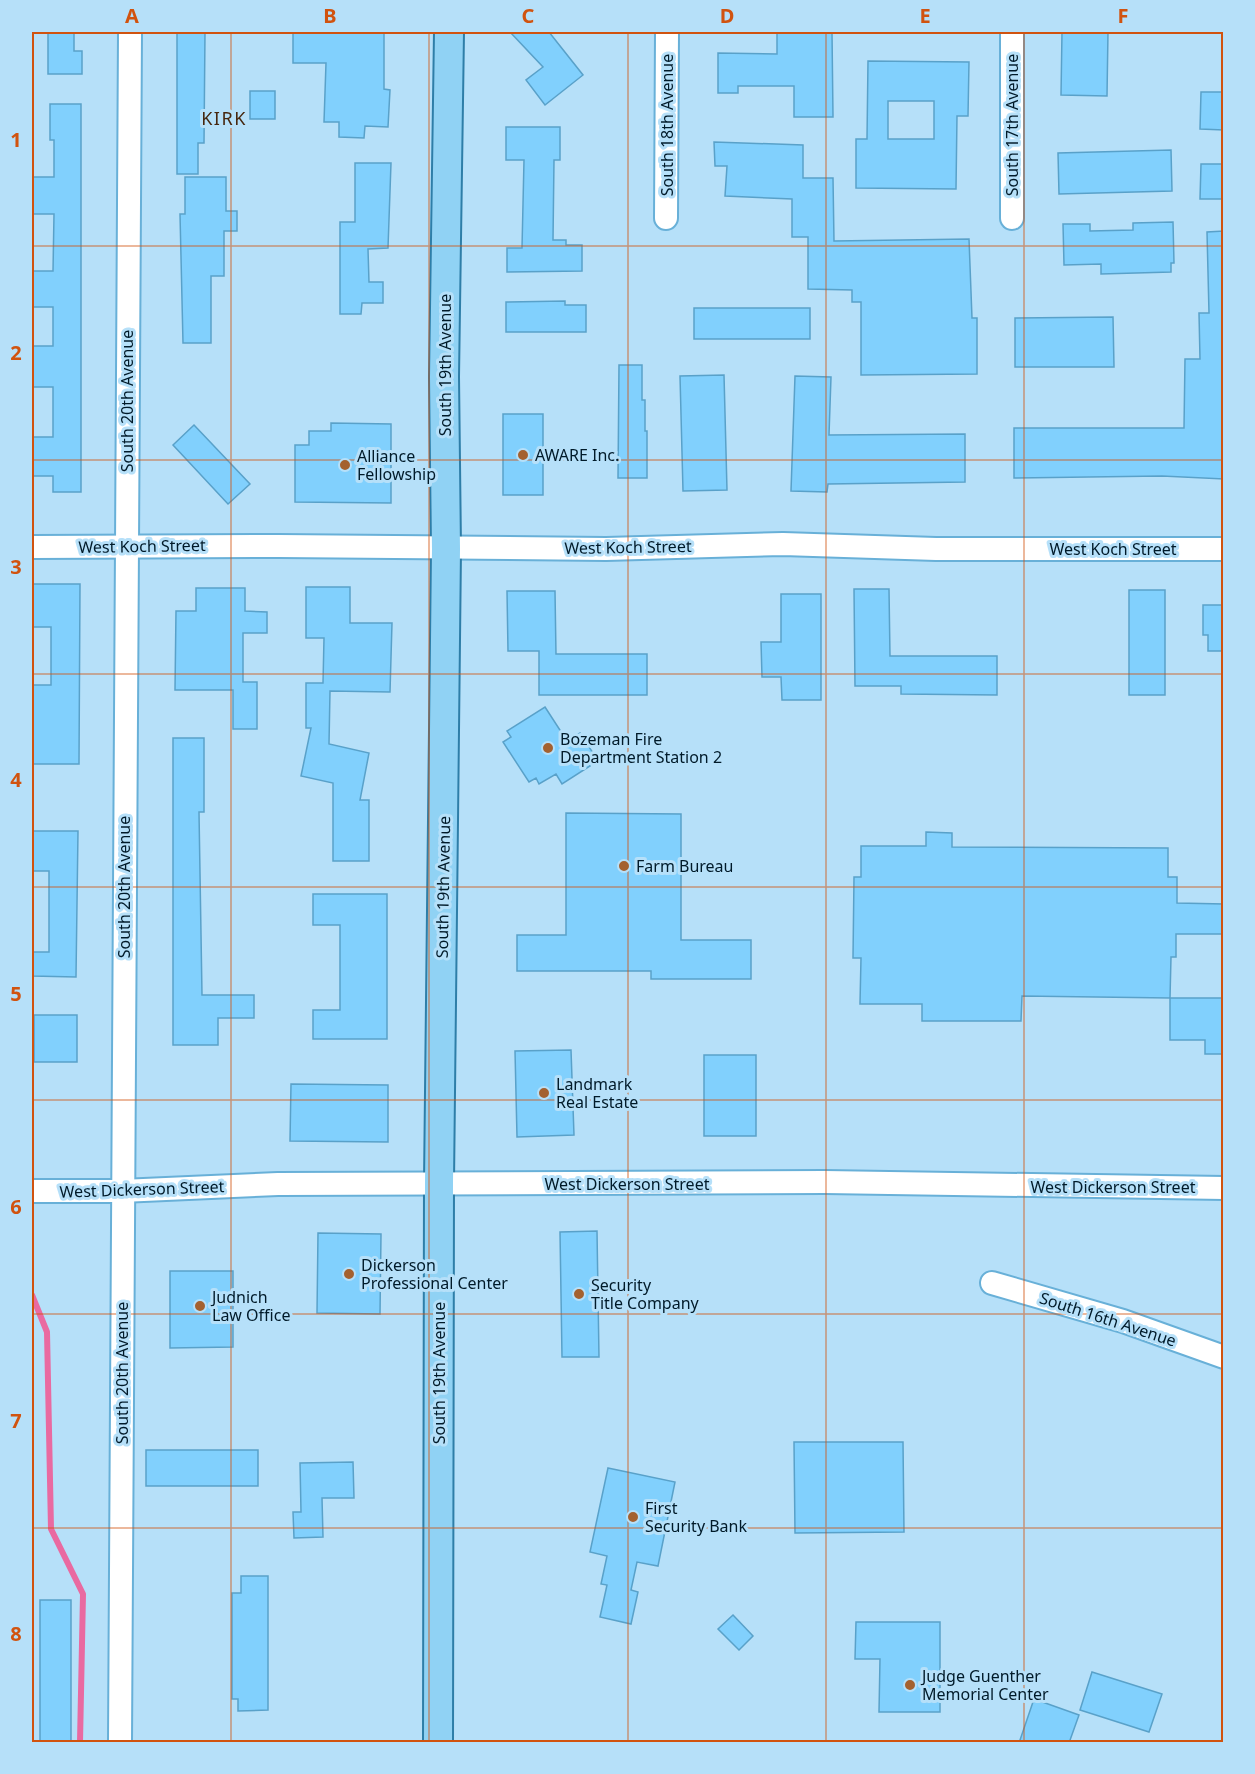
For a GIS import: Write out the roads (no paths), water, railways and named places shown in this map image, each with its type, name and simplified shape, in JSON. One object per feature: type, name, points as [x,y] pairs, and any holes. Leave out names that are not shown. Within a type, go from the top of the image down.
[{"type":"main road","name":"South 19th Avenue","points":[[438,1743],[439,1183],[446,549],[444,377],[449,32]]},
{"type":"street","name":"South 20th Avenue","points":[[120,1743],[121,1191],[130,32]]},
{"type":"street","name":"South 18th Avenue","points":[[666,218],[667,32]]},
{"type":"street","name":"South 17th Avenue","points":[[1012,32],[1012,218]]},
{"type":"street","name":"West Koch Street","points":[[32,547],[446,549],[783,544],[936,549],[1224,549]]},
{"type":"street","name":"West Dickerson Street","points":[[32,1191],[121,1191],[278,1184],[825,1182],[1224,1188]]},
{"type":"street","name":"South 16th Avenue","points":[[992,1283],[1123,1321],[1224,1358]]},
{"type":"waterway","points":[[32,1295],[47,1332],[51,1529],[83,1594],[80,1742]]},
{"type":"place","name":"AWARE Inc.","points":[[523,455]]},
{"type":"place","name":"Alliance Fellowship","points":[[345,465]]},
{"type":"place","name":"Bozeman Fire Department Station 2","points":[[548,748]]},
{"type":"place","name":"Farm Bureau","points":[[624,866]]},
{"type":"place","name":"Landmark Real Estate","points":[[544,1093]]},
{"type":"place","name":"Dickerson Professional Center","points":[[349,1274]]},
{"type":"place","name":"Security Title Company","points":[[579,1294]]},
{"type":"place","name":"Judnich Law Office","points":[[200,1306]]},
{"type":"place","name":"First Security Bank","points":[[633,1517]]},
{"type":"place","name":"Judge Guenther Memorial Center","points":[[910,1685]]},
{"type":"district","name":"KIRK","points":[[224,119]]}]
